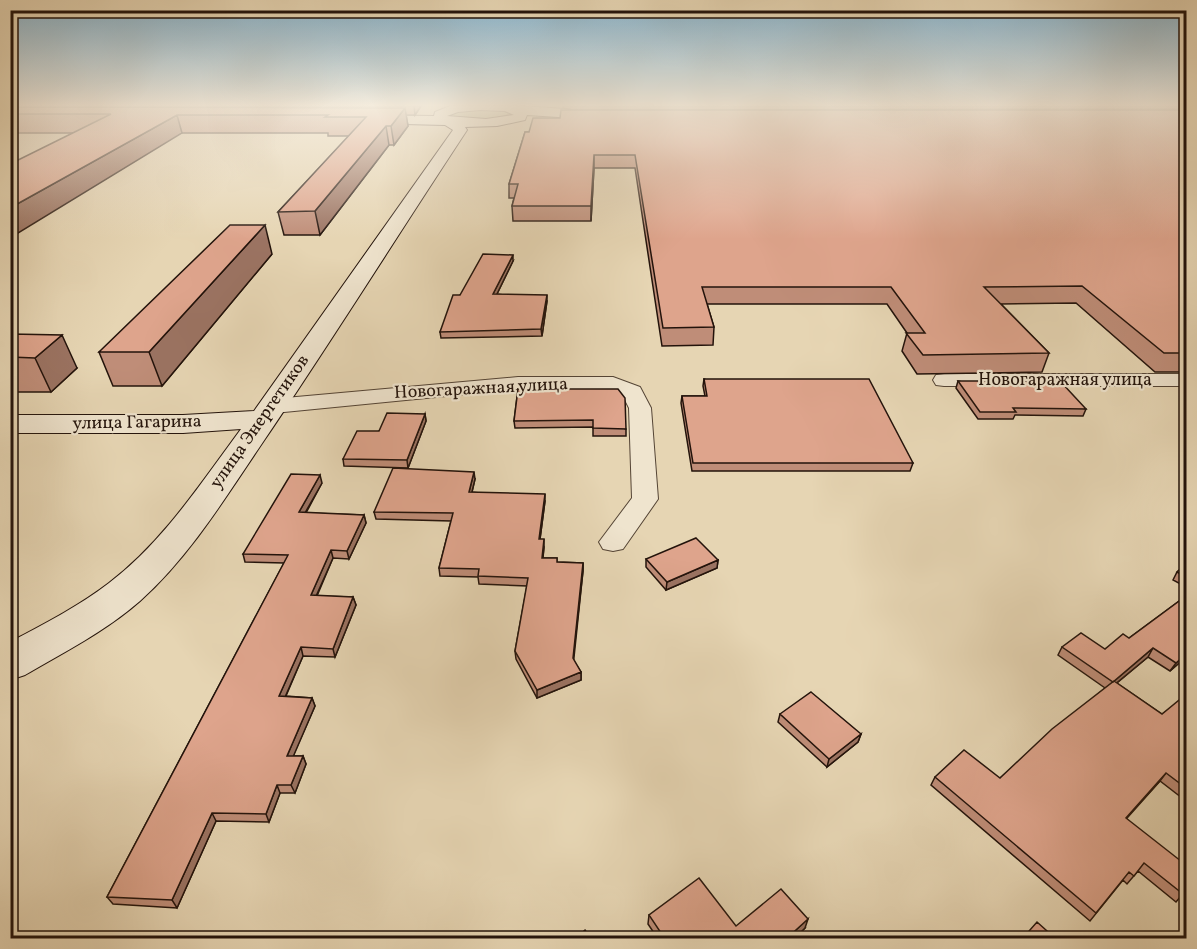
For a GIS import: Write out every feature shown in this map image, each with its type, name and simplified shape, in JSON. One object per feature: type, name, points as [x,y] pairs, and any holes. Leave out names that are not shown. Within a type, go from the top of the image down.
[{"type":"street","name":"улица Энергетиков","points":[[10,663],[112,602],[138,580],[176,541],[269,412],[440,150]]},
{"type":"street","name":"Новогаражная улица","points":[[944,380],[1186,380]]},
{"type":"street","name":"Новогаражная улица","points":[[269,412],[518,383],[613,383],[632,392],[640,408],[645,499],[613,542]]},
{"type":"street","name":"улица Гагарина","points":[[10,424],[183,424],[269,412]]},
{"type":"building","points":[[38,150],[114,150],[10,208],[10,164]]},
{"type":"building","points":[[335,150],[366,150],[315,211],[278,212]]},
{"type":"building","points":[[519,150],[1186,150],[1186,353],[1164,353],[1082,286],[984,287],[1049,353],[923,355],[906,333],[925,333],[891,287],[702,287],[714,327],[663,328],[635,155],[594,155],[591,206],[512,206],[518,184],[509,184]]},
{"type":"building","points":[[230,225],[265,225],[149,352],[99,352]]},
{"type":"building","points":[[483,254],[513,255],[493,294],[547,295],[541,329],[440,332],[453,295],[460,295]]},
{"type":"building","points":[[10,334],[62,335],[35,358],[10,357]]},
{"type":"building","points":[[704,379],[869,379],[913,463],[693,463],[682,396],[707,396]]},
{"type":"building","points":[[958,381],[1060,381],[1086,409],[1013,408],[1016,412],[980,412]]},
{"type":"building","points":[[518,389],[618,389],[625,398],[626,429],[593,428],[593,420],[514,421]]},
{"type":"building","points":[[387,413],[425,414],[407,460],[343,459],[357,431],[379,431]]},
{"type":"building","points":[[393,468],[474,472],[469,492],[545,494],[539,539],[544,539],[542,558],[557,558],[557,562],[583,563],[573,658],[581,672],[537,690],[515,651],[528,578],[478,576],[479,569],[439,568],[453,513],[374,512]]},
{"type":"building","points":[[291,474],[320,475],[299,512],[364,515],[347,551],[331,550],[311,595],[353,597],[333,649],[301,647],[279,696],[312,698],[287,756],[303,756],[291,785],[277,785],[266,814],[212,813],[172,900],[107,897],[288,555],[243,554]]},
{"type":"building","points":[[696,538],[718,560],[667,582],[646,559]]},
{"type":"building","points":[[1186,564],[1186,577],[1177,572]]},
{"type":"building","points":[[1186,596],[1186,654],[1176,663],[1153,648],[1113,682],[1062,647],[1081,633],[1105,649],[1123,634],[1129,638]]},
{"type":"building","points":[[1114,681],[1162,714],[1184,696],[1186,698],[1186,788],[1166,773],[1126,818],[1186,865],[1186,890],[1183,894],[1144,863],[1134,876],[1129,872],[1096,913],[935,777],[964,750],[1000,778],[1052,729]]},
{"type":"building","points":[[811,692],[861,734],[829,759],[780,714]]},
{"type":"building","points":[[699,878],[736,926],[781,889],[808,919],[786,939],[665,939],[649,915]]},
{"type":"building","points":[[1037,922],[1056,939],[1022,939]]},
{"type":"building","points":[[585,930],[591,939],[574,939]]}]
